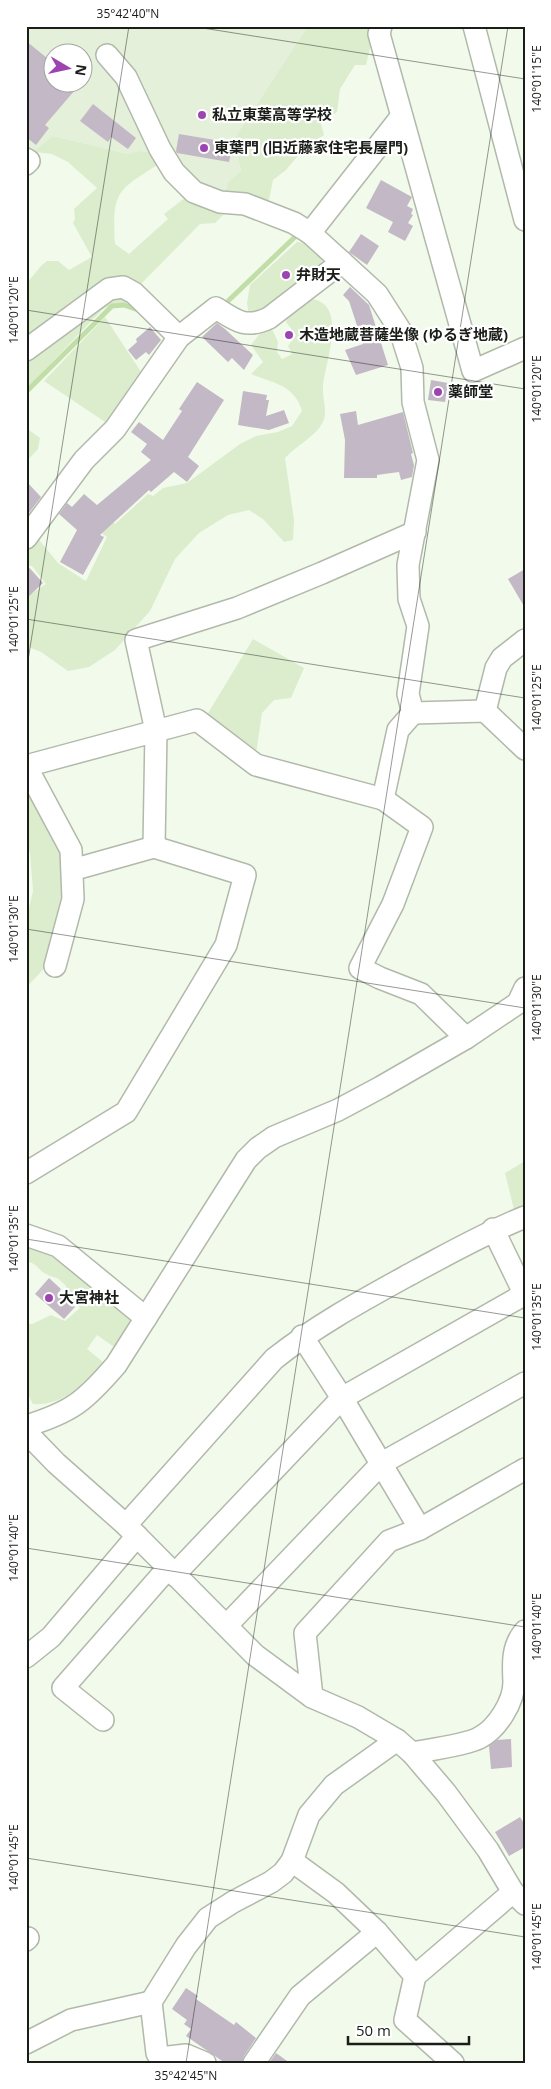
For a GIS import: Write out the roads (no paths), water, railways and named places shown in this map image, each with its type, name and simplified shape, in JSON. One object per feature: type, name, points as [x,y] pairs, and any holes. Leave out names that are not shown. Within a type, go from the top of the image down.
[{"type":"street","points":[[382,26],[379,34],[473,371],[525,348]]},
{"type":"street","points":[[474,26],[525,220]]},
{"type":"street","points":[[107,55],[126,77],[160,149],[174,172],[194,192],[220,202],[245,204],[294,223],[310,233],[377,294],[400,330],[412,368],[413,402],[428,460],[408,565],[408,599],[418,626],[408,694],[413,713]]},
{"type":"street","points":[[310,233],[401,117]]},
{"type":"street","points":[[26,159],[29,161],[26,164]]},
{"type":"street","points":[[26,538],[84,460],[115,429],[180,337],[216,308],[242,323],[260,322],[342,262]]},
{"type":"street","points":[[26,350],[110,289],[123,287],[134,293],[180,337]]},
{"type":"street","points":[[154,847],[156,731],[136,640],[237,608],[414,532]]},
{"type":"street","points":[[485,711],[496,668],[502,658],[525,640]]},
{"type":"street","points":[[383,799],[398,730],[413,713],[485,711],[525,749]]},
{"type":"street","points":[[55,966],[74,899],[71,850],[26,766],[197,720],[256,765],[383,799],[422,826],[393,904],[360,968],[421,994],[466,1038]]},
{"type":"street","points":[[26,1173],[126,1112],[226,945],[245,875],[154,847],[72,870]]},
{"type":"street","points":[[26,1426],[50,1419],[76,1406],[90,1394],[116,1365],[246,1160],[258,1148],[274,1137],[338,1110],[381,1087],[466,1038],[523,998]]},
{"type":"street","points":[[26,1657],[51,1637],[132,1531],[274,1359],[302,1336],[365,1299],[493,1229],[525,1217]]},
{"type":"street","points":[[103,1720],[63,1688],[171,1572],[342,1398],[524,1294],[493,1229]]},
{"type":"street","points":[[26,1235],[58,1246],[146,1318]]},
{"type":"street","points":[[302,1336],[382,1463],[420,1529]]},
{"type":"street","points":[[227,1625],[382,1463],[525,1383]]},
{"type":"street","points":[[26,1432],[56,1463],[132,1531],[171,1572],[227,1625],[255,1656],[312,1697],[358,1717],[404,1746],[446,1793],[488,1850],[519,1898],[415,1976],[405,2020],[453,2063]]},
{"type":"street","points":[[312,1697],[305,1634],[388,1542],[420,1529],[525,1470]]},
{"type":"street","points":[[205,2063],[186,2055],[160,2061],[157,2053],[151,2002],[186,1946],[208,1918],[232,1902],[271,1882],[283,1872],[292,1860],[309,1815],[334,1785],[404,1746],[480,1738],[498,1722],[504,1715],[514,1692],[513,1655],[525,1631]]},
{"type":"street","points":[[292,1860],[336,1893],[377,1932],[415,1976]]},
{"type":"street","points":[[254,2063],[300,1996],[377,1932]]},
{"type":"street","points":[[26,2043],[71,2020],[151,2002]]},
{"type":"waterway","points":[[228,301],[298,234]]},
{"type":"waterway","points":[[26,392],[112,306],[124,305],[141,311]]},
{"type":"place","name":"私立東葉高等学校","points":[[202,115]]},
{"type":"place","name":"東葉門 (旧近藤家住宅長屋門)","points":[[204,148]]},
{"type":"place","name":"弁財天","points":[[286,275]]},
{"type":"place","name":"木造地蔵菩薩坐像 (ゆるぎ地蔵)","points":[[289,335]]},
{"type":"place","name":"薬師堂","points":[[438,392]]},
{"type":"place","name":"大宮神社","points":[[49,1298]]}]
